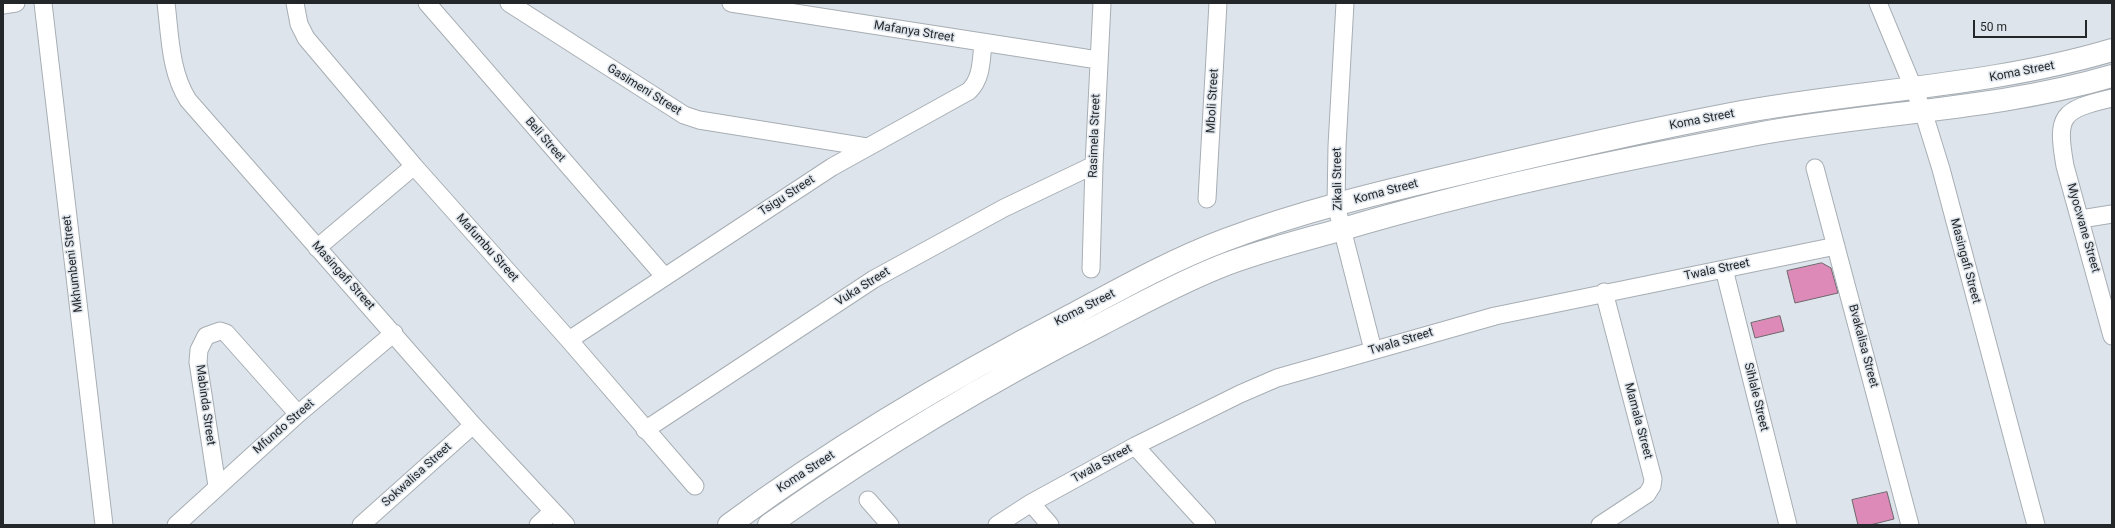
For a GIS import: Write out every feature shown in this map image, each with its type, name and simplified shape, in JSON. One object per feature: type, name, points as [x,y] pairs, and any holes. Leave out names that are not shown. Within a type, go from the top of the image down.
[{"type":"main road","name":"Koma Street","points":[[729,525],[849,444],[986,360],[1196,253],[1226,240],[1336,205],[1538,154],[1779,105],[1915,89],[2038,70],[2112,50]]},
{"type":"main road","name":"Koma Street","points":[[769,525],[976,391],[1168,290],[1218,267],[1259,253],[1422,206],[1590,166],[1806,125],[1923,111],[2040,94],[2112,76]]},
{"type":"street","points":[[3,5],[16,3]]},
{"type":"street","name":"Mkhumbeni Street","points":[[42,3],[104,525]]},
{"type":"street","name":"Masingafi Street","points":[[166,3],[174,65],[183,92],[317,248],[394,333],[473,425],[566,525]]},
{"type":"street","name":"Mafumbu Street","points":[[295,3],[298,24],[303,34],[414,166],[569,340],[695,486]]},
{"type":"street","name":"Gasimeni Street","points":[[509,3],[684,115],[699,120],[867,147]]},
{"type":"street","name":"Mafanya Street","points":[[731,3],[1098,60]]},
{"type":"street","name":"Rasimela Street","points":[[1091,269],[1098,60],[1102,3]]},
{"type":"street","name":"Mboli Street","points":[[1207,199],[1218,3]]},
{"type":"street","name":"Zikali Street","points":[[1345,3],[1337,146],[1336,205],[1341,230],[1373,350]]},
{"type":"street","name":"Masingafi Street","points":[[1878,3],[1915,89],[1941,169],[2036,525]]},
{"type":"street","name":"Beli Street","points":[[430,4],[664,276]]},
{"type":"street","name":"Tsigu Street","points":[[569,340],[664,276],[826,171],[969,91],[975,84],[980,74],[983,43]]},
{"type":"street","name":"Myocwane Street","points":[[2112,98],[2078,108],[2067,114],[2063,120],[2060,140],[2065,166],[2081,219],[2112,336]]},
{"type":"street","name":"Vuka Street","points":[[646,430],[874,279],[1004,208],[1094,165]]},
{"type":"street","points":[[317,248],[414,166]]},
{"type":"street","name":"Bvakalisa Street","points":[[1815,168],[1910,525]]},
{"type":"street","points":[[2081,219],[2112,214]]},
{"type":"street","name":"Twala Street","points":[[997,525],[1031,503],[1135,446],[1267,382],[1373,350],[1495,316],[1604,292],[1836,246]]},
{"type":"street","name":"Sihlale Street","points":[[1724,269],[1788,525]]},
{"type":"street","name":"Mamala Street","points":[[1600,525],[1647,494],[1652,486],[1653,479],[1604,292]]},
{"type":"street","name":"Mabinda Street","points":[[217,486],[198,362],[199,350],[206,336],[220,330],[226,333],[298,414]]},
{"type":"street","name":"Mfundo Street","points":[[176,525],[217,486],[298,414],[394,333]]},
{"type":"street","name":"Sokwalisa Street","points":[[361,525],[473,425]]},
{"type":"street","points":[[1135,446],[1207,525]]},
{"type":"street","points":[[868,500],[890,525]]},
{"type":"street","points":[[1031,503],[1050,525]]},
{"type":"street","points":[[538,525],[553,511]]},
{"type":"building","points":[[1822,263],[1831,268],[1838,293],[1795,303],[1787,271]]},
{"type":"building","points":[[1780,316],[1784,331],[1755,338],[1751,323]]},
{"type":"building","points":[[1887,492],[1894,519],[1870,525],[1858,525],[1852,500]]}]
